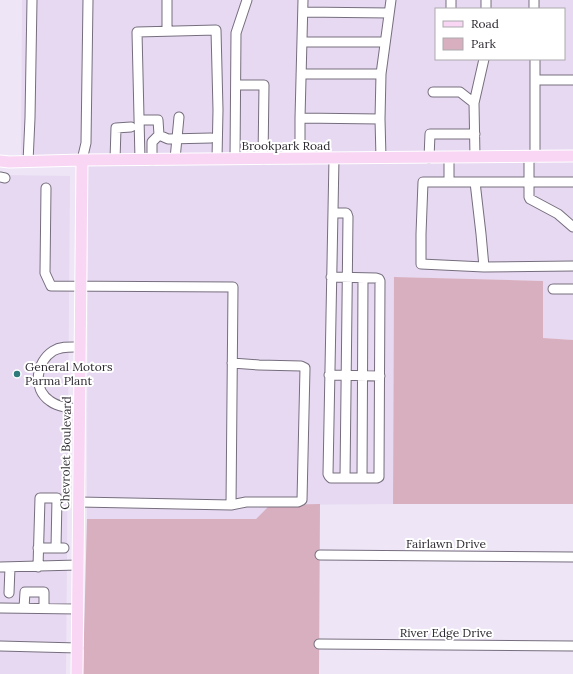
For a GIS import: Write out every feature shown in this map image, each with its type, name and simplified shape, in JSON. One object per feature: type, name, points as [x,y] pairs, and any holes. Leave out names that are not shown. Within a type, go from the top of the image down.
[{"type":"main road","name":"Brookpark Road","points":[[0,161],[28,162],[82,160],[573,156]]},
{"type":"main road","name":"Chevrolet Boulevard","points":[[77,674],[82,160]]},
{"type":"street","points":[[28,162],[32,0]]},
{"type":"street","points":[[82,160],[86,143],[88,0]]},
{"type":"street","points":[[167,0],[167,31]]},
{"type":"street","points":[[235,159],[236,33],[246,0]]},
{"type":"street","points":[[300,158],[303,0]]},
{"type":"street","points":[[381,158],[380,74],[391,0]]},
{"type":"street","points":[[303,12],[389,12]]},
{"type":"street","points":[[140,160],[137,32],[216,30],[218,110],[217,159]]},
{"type":"street","points":[[302,42],[385,42]]},
{"type":"street","points":[[475,157],[474,103],[484,60]]},
{"type":"street","points":[[535,60],[532,157],[529,182],[530,199],[558,214],[573,227]]},
{"type":"street","points":[[301,74],[380,74]]},
{"type":"street","points":[[535,80],[573,80]]},
{"type":"street","points":[[236,85],[264,84],[263,159]]},
{"type":"street","points":[[433,92],[460,92],[474,103]]},
{"type":"street","points":[[175,159],[179,117]]},
{"type":"street","points":[[300,118],[380,119]]},
{"type":"street","points":[[139,120],[158,120],[159,136]]},
{"type":"street","points":[[115,160],[116,128],[131,127]]},
{"type":"street","points":[[429,158],[430,134],[475,134]]},
{"type":"street","points":[[159,136],[168,139],[211,138]]},
{"type":"street","points":[[152,160],[152,142],[159,136]]},
{"type":"street","points":[[449,157],[449,182]]},
{"type":"street","points":[[331,277],[376,278],[380,281],[379,477],[377,478],[331,478],[328,474],[329,375],[331,277],[333,213],[334,158]]},
{"type":"street","points":[[573,182],[423,182],[421,234],[421,264],[484,267],[573,266]]},
{"type":"street","points":[[475,182],[484,267]]},
{"type":"street","points":[[46,188],[45,273],[51,286],[233,287],[231,505]]},
{"type":"street","points":[[333,213],[347,214],[345,478]]},
{"type":"street","points":[[362,478],[364,278]]},
{"type":"street","points":[[553,289],[573,289]]},
{"type":"street","points":[[80,346],[59,348],[49,354],[40,366],[38,377],[41,391],[49,401],[63,407],[80,409]]},
{"type":"street","points":[[79,502],[231,505],[246,502],[298,502],[302,500],[305,368],[301,366],[232,363]]},
{"type":"street","points":[[329,375],[380,376]]},
{"type":"street","points":[[38,551],[60,548],[57,498],[40,498],[38,551],[38,567]]},
{"type":"street","name":"Fairlawn Drive","points":[[320,555],[573,557]]},
{"type":"street","points":[[0,567],[78,565]]},
{"type":"street","points":[[6,588],[10,567]]},
{"type":"street","points":[[24,608],[24,592],[44,592],[44,608]]},
{"type":"street","points":[[0,608],[78,608]]},
{"type":"street","name":"River Edge Drive","points":[[319,644],[573,646]]},
{"type":"street","points":[[0,646],[78,648]]},
{"type":"shaded area","points":[[22,0],[573,0],[573,340],[543,338],[543,281],[394,277],[393,504],[271,505],[256,519],[87,519],[88,165],[21,166]]},
{"type":"shaded area","points":[[0,175],[70,176],[66,674],[0,674]]},
{"type":"green space","points":[[394,277],[543,281],[543,338],[573,340],[573,504],[393,504]]},
{"type":"green space","points":[[320,504],[319,674],[83,674],[87,519],[256,519],[270,505]]},
{"type":"place","name":"General Motors Parma Plant","points":[[17,374]]}]
